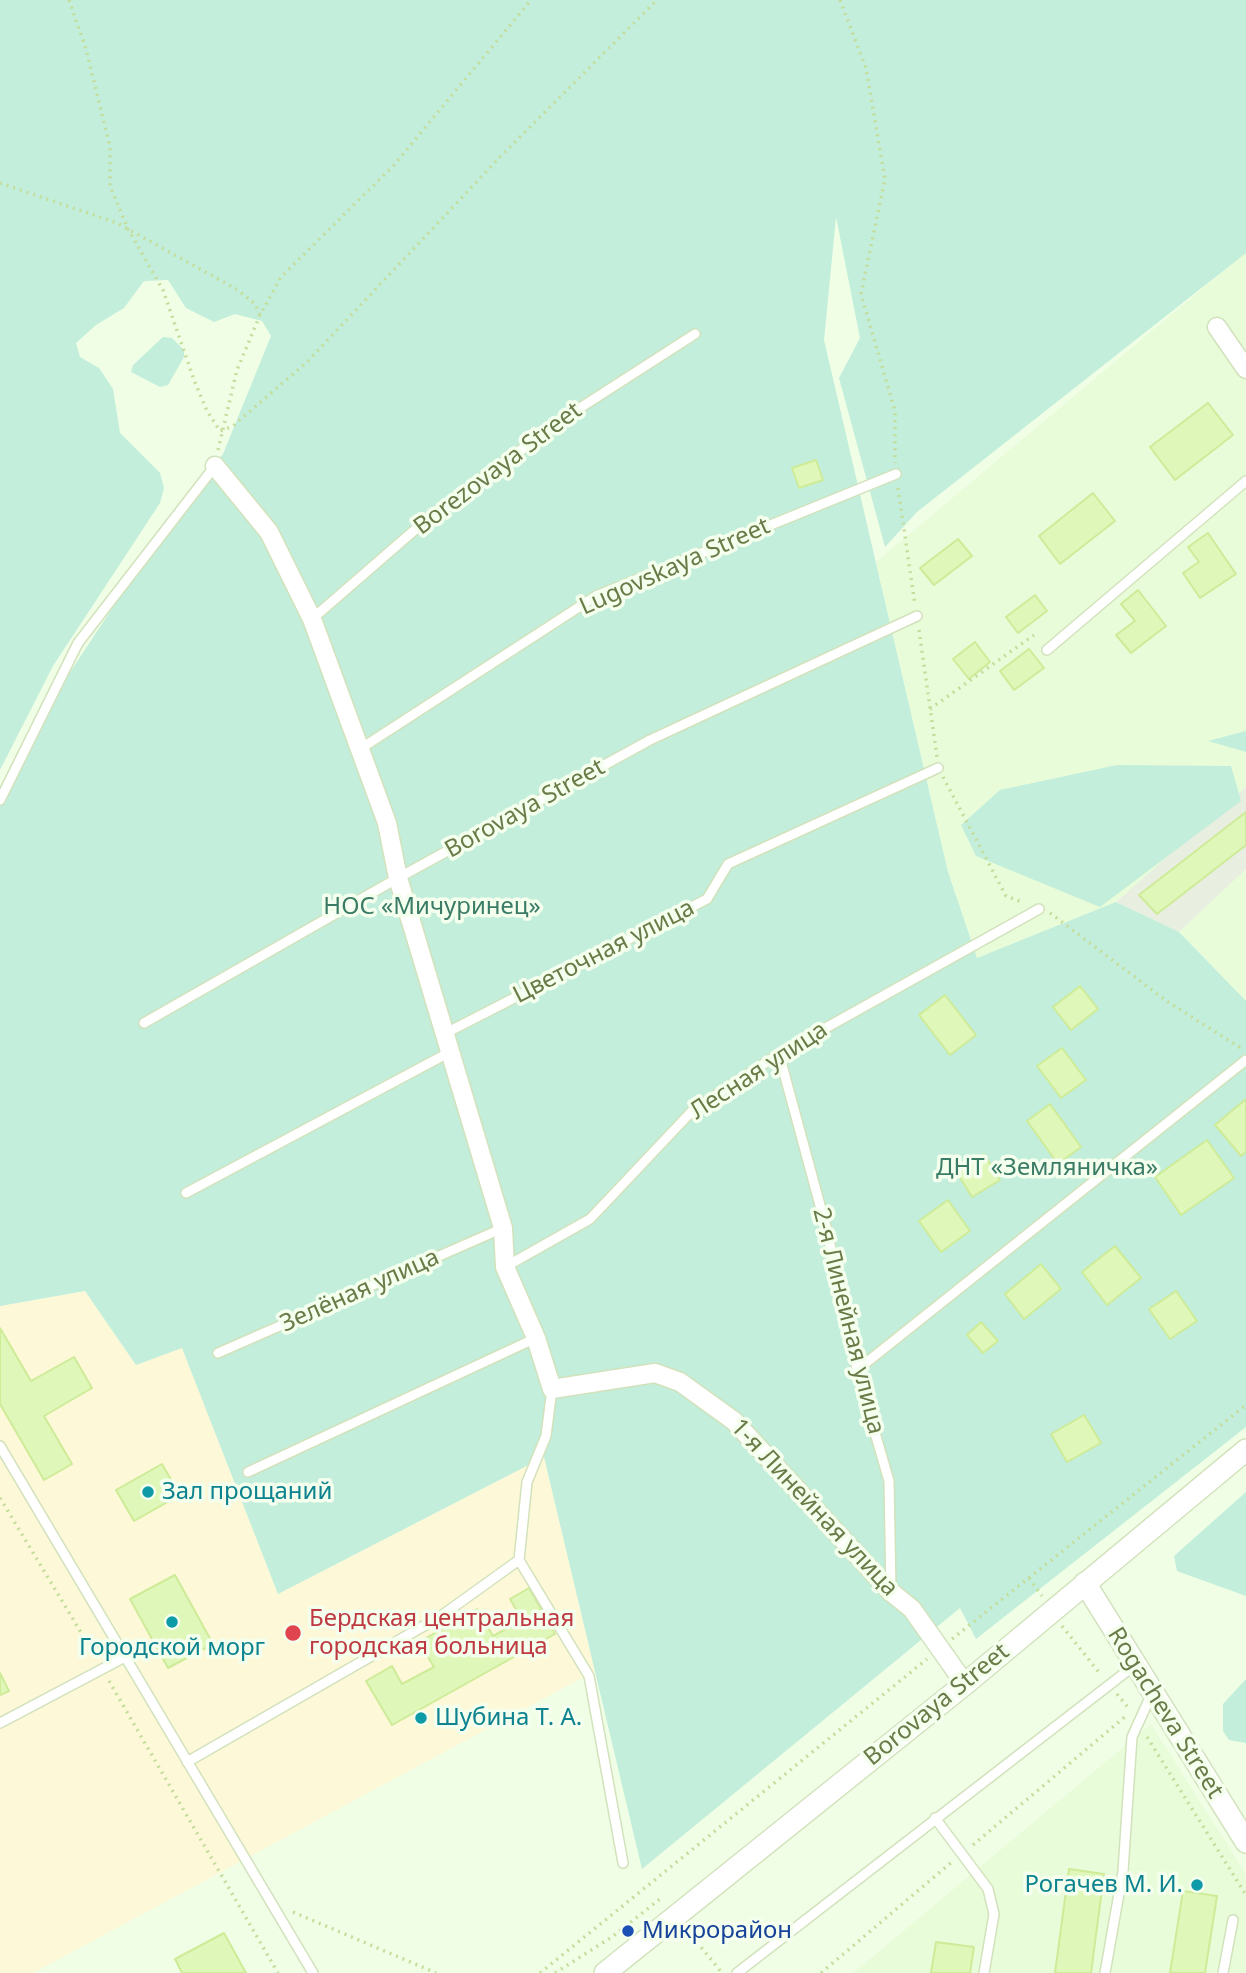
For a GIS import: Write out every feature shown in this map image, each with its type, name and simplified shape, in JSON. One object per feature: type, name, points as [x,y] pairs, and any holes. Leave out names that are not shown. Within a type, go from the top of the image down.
[{"type":"street","points":[[1217,327],[1246,369]]},
{"type":"street","points":[[215,466],[269,532],[312,618],[387,823],[398,878],[503,1228],[505,1267],[536,1338],[552,1389]]},
{"type":"street","name":"1-я Линейная улица","points":[[552,1389],[655,1373],[680,1382],[734,1422],[891,1592],[912,1609],[965,1684]]},
{"type":"street","name":"Borovaya Street","points":[[605,1973],[621,1965],[1246,1450]]},
{"type":"street","name":"Rogacheva Street","points":[[1085,1583],[1246,1842]]},
{"type":"lane","name":"Borezovaya Street","points":[[312,618],[432,515],[569,415],[695,334]]},
{"type":"lane","points":[[0,800],[78,643],[215,466]]},
{"type":"lane","name":"Lugovskaya Street","points":[[359,749],[596,596],[896,474]]},
{"type":"lane","points":[[1047,650],[1246,481]]},
{"type":"lane","name":"Borovaya Street","points":[[144,1024],[398,878],[650,740],[917,616]]},
{"type":"lane","name":"Цветочная улица","points":[[446,1033],[707,899],[729,864],[938,768]]},
{"type":"lane","name":"Лесная улица","points":[[505,1267],[590,1219],[692,1110],[779,1054],[1039,909]]},
{"type":"lane","points":[[186,1193],[452,1052]]},
{"type":"lane","name":"2-я Линейная улица","points":[[779,1054],[827,1231],[857,1370],[889,1480],[891,1592]]},
{"type":"lane","points":[[857,1370],[1246,1060]]},
{"type":"lane","name":"Зелёная улица","points":[[218,1353],[503,1228]]},
{"type":"lane","points":[[248,1472],[536,1338]]},
{"type":"lane","points":[[552,1389],[546,1436],[527,1482],[519,1560],[589,1675],[623,1863]]},
{"type":"lane","points":[[0,1446],[313,1973]]},
{"type":"lane","points":[[187,1762],[442,1616],[519,1560]]},
{"type":"lane","points":[[0,1723],[125,1657]]},
{"type":"lane","points":[[737,1973],[934,1818],[1136,1665]]},
{"type":"lane","points":[[1105,1973],[1123,1871],[1132,1737],[1153,1692]]},
{"type":"lane","points":[[934,1818],[988,1889],[993,1914],[984,1973]]},
{"type":"lane","points":[[1223,1973],[1233,1920]]},
{"type":"path","points":[[69,0],[86,49],[110,147],[110,186],[128,229],[163,290],[207,411],[220,431]]},
{"type":"path","points":[[215,466],[220,431],[237,370],[260,314],[281,276],[394,165],[531,0]]},
{"type":"path","points":[[220,431],[233,426],[307,362],[500,157],[657,0]]},
{"type":"path","points":[[840,0],[866,68],[885,179],[860,294],[895,411],[896,474],[938,768],[1006,896],[1056,916],[1168,1002],[1246,1051]]},
{"type":"path","points":[[0,183],[128,229],[237,290],[255,304],[260,314]]},
{"type":"path","points":[[930,709],[1034,635]]},
{"type":"path","points":[[540,1973],[940,1648],[1246,1405]]},
{"type":"path","points":[[0,1497],[278,1973]]},
{"type":"path","points":[[821,1973],[1131,1711],[1066,1634],[1029,1578]]},
{"type":"path","points":[[1138,1723],[1246,1895]]},
{"type":"path","points":[[271,1902],[436,1973]]},
{"type":"shaded area","points":[[1246,199],[1246,787],[1116,902],[977,959],[948,872],[876,562],[1234,262]]},
{"type":"shaded area","points":[[1246,787],[1246,869],[1179,932],[1116,902]]},
{"type":"shaded area","points":[[1246,869],[1246,1001],[1179,932]]},
{"type":"shaded area","name":"Бердская центральная городская больница","points":[[85,1291],[136,1365],[182,1347],[278,1594],[544,1457],[595,1671],[33,1973],[0,1973],[0,1306]]},
{"type":"shaded area","points":[[1151,1724],[1246,1874],[1246,1973],[853,1973]]},
{"type":"green space","name":"НОС «Мичуринец»","points":[[0,0],[1246,0],[1246,253],[917,512],[885,547],[839,378],[860,338],[836,217],[824,340],[948,872],[977,958],[1116,902],[1179,932],[1246,1001],[1246,1427],[976,1639],[960,1608],[642,1869],[544,1457],[278,1594],[182,1348],[136,1365],[85,1291],[0,1306],[0,796],[59,689],[125,589],[223,454],[271,336],[262,321],[235,314],[214,322],[186,308],[168,280],[144,281],[124,308],[96,325],[76,343],[80,357],[99,368],[113,389],[120,433],[160,473],[164,488],[160,503],[53,666],[0,770]]},
{"type":"green space","points":[[163,337],[172,338],[184,350],[184,357],[168,385],[160,387],[131,372],[133,365]]},
{"type":"green space","points":[[1246,731],[1246,752],[1208,741]]},
{"type":"green space","points":[[1117,765],[1231,766],[1241,801],[1100,907],[976,856],[961,825],[1000,790]]},
{"type":"green space","points":[[1246,1492],[1246,1596],[1177,1571],[1174,1556]]},
{"type":"green space","points":[[1246,1679],[1246,1743],[1229,1740],[1223,1731],[1223,1704]]},
{"type":"building","points":[[1208,403],[1233,435],[1175,480],[1150,447]]},
{"type":"building","points":[[816,460],[823,480],[799,488],[792,468]]},
{"type":"building","points":[[1093,493],[1115,521],[1060,564],[1039,536]]},
{"type":"building","points":[[1208,533],[1236,574],[1200,598],[1183,573],[1199,562],[1188,547]]},
{"type":"building","points":[[958,539],[972,556],[934,585],[920,568]]},
{"type":"building","points":[[1138,590],[1166,626],[1131,653],[1116,635],[1135,621],[1121,604]]},
{"type":"building","points":[[1035,595],[1047,611],[1018,633],[1006,617]]},
{"type":"building","points":[[975,642],[990,662],[969,679],[953,659]]},
{"type":"building","points":[[1029,649],[1044,668],[1014,690],[1000,671]]},
{"type":"building","points":[[1246,812],[1246,845],[1157,914],[1139,895]]},
{"type":"building","points":[[1080,986],[1098,1009],[1071,1030],[1053,1007]]},
{"type":"building","points":[[945,995],[976,1035],[950,1055],[919,1015]]},
{"type":"building","points":[[1062,1048],[1086,1080],[1061,1098],[1037,1066]]},
{"type":"building","points":[[1246,1099],[1246,1152],[1241,1156],[1215,1125]]},
{"type":"building","points":[[1050,1104],[1081,1147],[1058,1164],[1027,1121]]},
{"type":"building","points":[[1207,1140],[1234,1178],[1181,1215],[1155,1177]]},
{"type":"building","points":[[984,1154],[1000,1180],[972,1197],[956,1171]]},
{"type":"building","points":[[948,1200],[970,1231],[941,1252],[919,1221]]},
{"type":"building","points":[[1115,1246],[1141,1278],[1107,1305],[1082,1272]]},
{"type":"building","points":[[1041,1264],[1061,1289],[1024,1319],[1005,1294]]},
{"type":"building","points":[[1176,1291],[1197,1321],[1170,1339],[1149,1309]]},
{"type":"building","points":[[981,1322],[998,1341],[983,1353],[967,1335]]},
{"type":"building","points":[[0,1328],[31,1381],[74,1357],[92,1388],[44,1416],[72,1464],[44,1480],[0,1404]]},
{"type":"building","points":[[1084,1415],[1101,1443],[1067,1462],[1051,1434]]},
{"type":"building","name":"Зал прощаний","points":[[162,1464],[180,1495],[134,1521],[116,1490]]},
{"type":"building","name":"Городской морг","points":[[175,1575],[213,1644],[168,1668],[130,1599]]},
{"type":"building","points":[[529,1588],[555,1634],[392,1725],[366,1681],[392,1666],[402,1684],[434,1667],[419,1642],[477,1609],[493,1636],[522,1620],[510,1599]]},
{"type":"building","points":[[0,1673],[9,1691],[0,1695]]},
{"type":"building","points":[[1069,1869],[1104,1874],[1091,1973],[1055,1973]]},
{"type":"building","points":[[1183,1891],[1217,1896],[1205,1973],[1170,1973]]},
{"type":"building","points":[[224,1933],[246,1973],[182,1973],[175,1959]]},
{"type":"building","points":[[936,1942],[974,1947],[970,1973],[931,1973]]},
{"type":"place","name":"Зал прощаний","points":[[148,1492]]},
{"type":"place","name":"Городской морг","points":[[172,1622]]},
{"type":"place","name":"Бердская центральная городская больница","points":[[293,1633]]},
{"type":"place","name":"Шубина Т. А.","points":[[421,1718]]},
{"type":"place","name":"Рогачев М. И.","points":[[1197,1885]]},
{"type":"place","name":"Микрорайон","points":[[628,1931]]},
{"type":"park label","name":"ДНТ «Земляничка»","points":[[1047,1168]]}]
